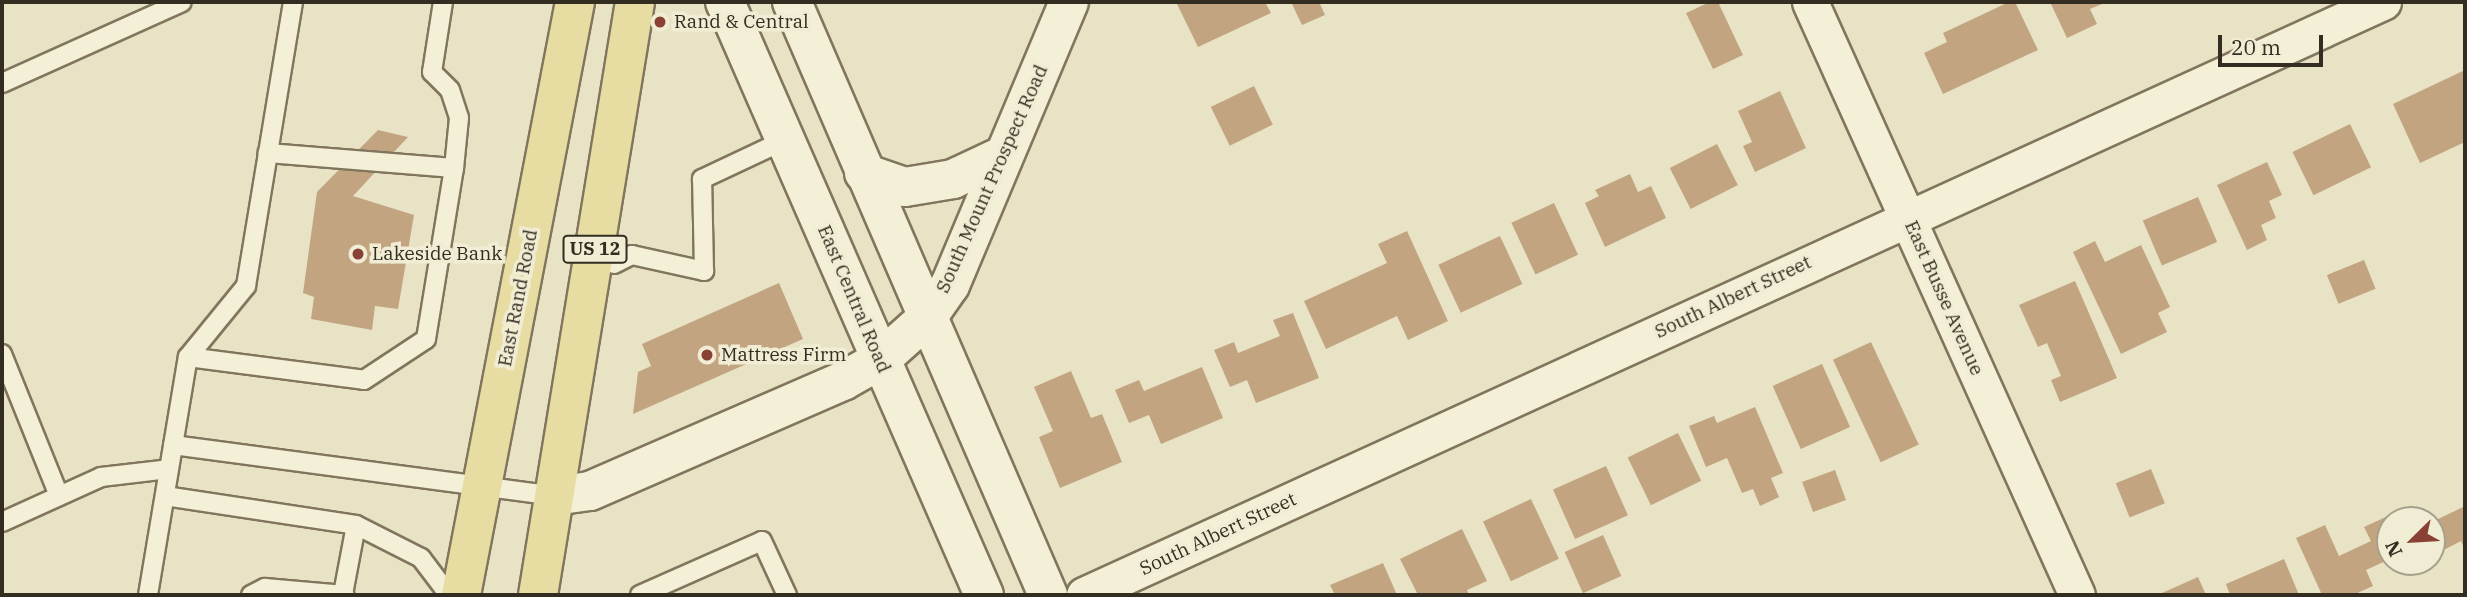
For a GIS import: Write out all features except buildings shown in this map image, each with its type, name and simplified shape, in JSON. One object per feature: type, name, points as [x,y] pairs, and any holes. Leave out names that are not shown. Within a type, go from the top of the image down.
[{"type":"main road","name":"East Rand Road","points":[[461,595],[575,2]]},
{"type":"main road","name":"US 12","points":[[538,595],[635,2]]},
{"type":"main road","name":"East Central Road","points":[[726,2],[984,595]]},
{"type":"main road","points":[[792,2],[1048,595]]},
{"type":"main road","name":"South Mount Prospect Road","points":[[554,496],[590,491],[880,360],[927,318],[950,285],[1069,2]]},
{"type":"main road","points":[[864,173],[905,187],[953,179],[1004,155]]},
{"type":"street","name":"East Busse Avenue","points":[[1810,2],[2077,595]]},
{"type":"street","name":"South Albert Street","points":[[1084,595],[2383,2]]},
{"type":"lane","points":[[2,83],[182,2]]},
{"type":"lane","points":[[148,595],[188,358],[246,286],[293,2]]},
{"type":"lane","points":[[188,358],[364,380],[426,339],[454,168],[459,118],[450,90],[432,72],[443,2]]},
{"type":"lane","points":[[614,264],[632,255],[704,271],[702,179],[785,140]]},
{"type":"lane","points":[[268,153],[454,168]]},
{"type":"lane","points":[[2,354],[59,496]]},
{"type":"lane","points":[[173,445],[480,490],[554,496]]},
{"type":"lane","points":[[2,522],[101,477],[169,469]]},
{"type":"lane","points":[[165,496],[356,525],[421,558],[449,595]]},
{"type":"lane","points":[[251,595],[265,588],[344,594],[356,525]]},
{"type":"lane","points":[[640,595],[762,541],[787,595]]},
{"type":"place","name":"Rand & Central","points":[[660,22]]},
{"type":"place","name":"Lakeside Bank","points":[[358,254]]},
{"type":"place","name":"Mattress Firm","points":[[707,355]]}]
